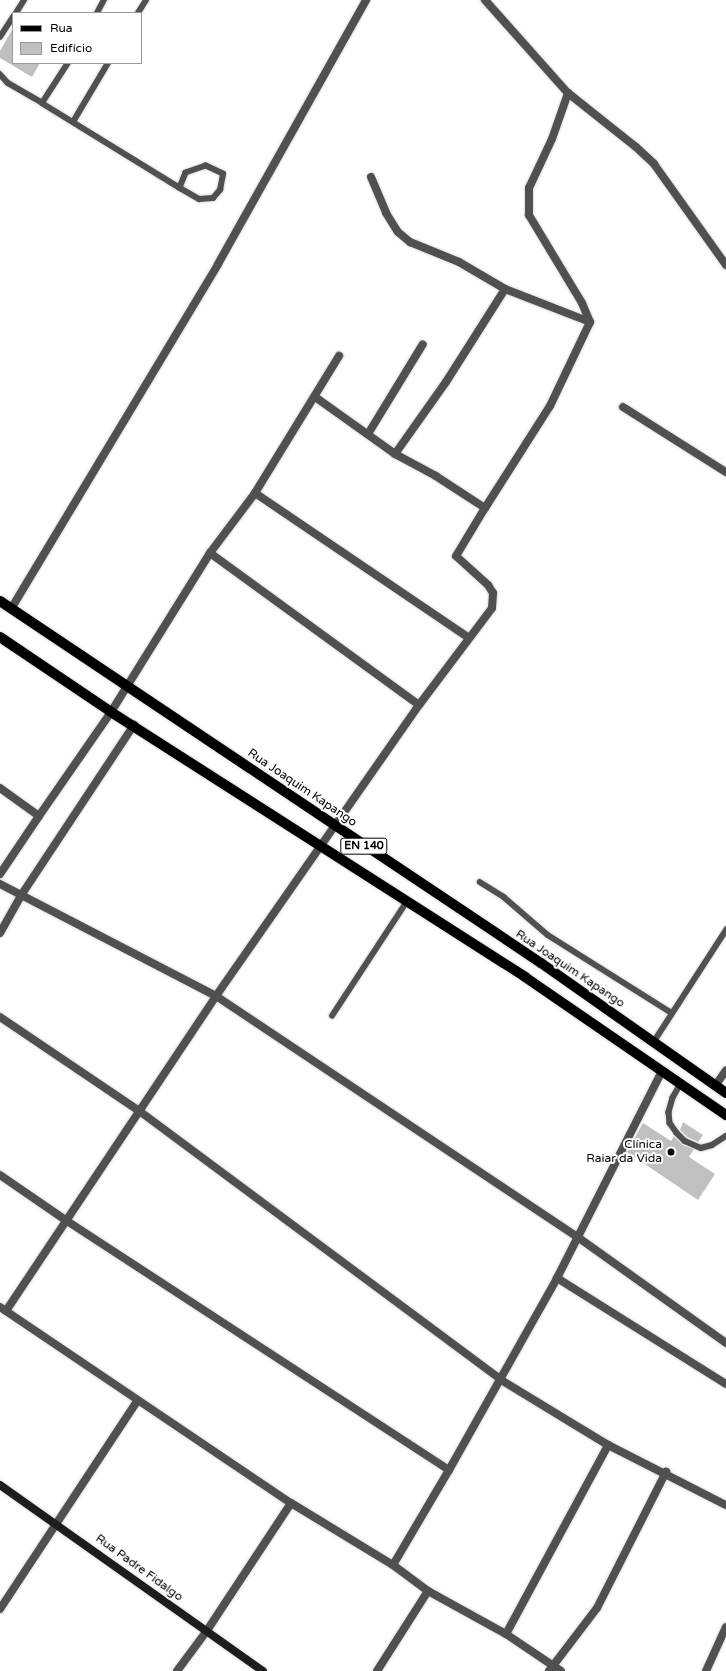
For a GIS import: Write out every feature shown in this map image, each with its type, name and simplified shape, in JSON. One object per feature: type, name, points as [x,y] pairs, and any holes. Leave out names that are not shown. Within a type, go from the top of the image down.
[{"type":"main road","name":"Rua Joaquim Kapango","points":[[0,601],[126,688],[541,963],[726,1094]]},
{"type":"main road","name":"EN 140","points":[[0,638],[111,712],[134,725],[406,903],[525,976],[726,1115]]},
{"type":"street","points":[[11,609],[218,264],[366,0]]},
{"type":"street","points":[[484,0],[568,93],[636,147],[654,164],[726,265]]},
{"type":"street","points":[[561,1671],[551,1668],[506,1634],[428,1591],[392,1565],[291,1503],[3,1309],[67,1221],[138,1110],[334,826],[468,637],[492,608],[493,593],[483,579],[456,556],[550,406],[590,322],[582,303],[529,215],[529,188],[552,139],[568,93]]},
{"type":"street","points":[[371,177],[386,213],[398,232],[410,242],[459,262],[505,289],[590,322]]},
{"type":"street","points":[[395,454],[446,382],[505,289]]},
{"type":"street","points":[[368,434],[423,344]]},
{"type":"street","points":[[0,874],[111,712],[210,553],[255,493],[339,356]]},
{"type":"street","points":[[315,397],[395,454],[436,476],[485,508]]},
{"type":"street","points":[[623,407],[726,472]]},
{"type":"street","points":[[255,493],[468,637]]},
{"type":"street","points":[[210,553],[419,705]]},
{"type":"street","points":[[0,933],[22,894],[134,725]]},
{"type":"street","points":[[0,788],[39,816]]},
{"type":"street","points":[[0,884],[22,894],[216,996],[579,1238],[726,1343]]},
{"type":"street","points":[[0,1017],[138,1110],[501,1380],[608,1445],[666,1472],[726,1505]]},
{"type":"street","points":[[715,1086],[726,1070]]},
{"type":"street","points":[[392,1565],[449,1470],[558,1278],[662,1071]]},
{"type":"street","points":[[0,1175],[67,1221],[449,1470]]},
{"type":"street","points":[[558,1278],[726,1384]]},
{"type":"street","points":[[0,1610],[56,1522],[138,1400]]},
{"type":"street","points":[[506,1634],[608,1445]]},
{"type":"street","points":[[551,1668],[597,1608],[666,1472]]},
{"type":"street","name":"Rua Padre Fidalgo","points":[[0,1484],[56,1522],[206,1632],[263,1671]]},
{"type":"street","points":[[176,1671],[206,1632],[291,1503]]},
{"type":"street","points":[[377,1671],[428,1591]]},
{"type":"street","points":[[706,1671],[726,1627]]},
{"type":"lane","points":[[17,12],[24,0]]},
{"type":"lane","points":[[98,12],[104,0]]},
{"type":"lane","points":[[139,12],[146,0]]},
{"type":"lane","points":[[0,37],[12,19]]},
{"type":"lane","points":[[42,103],[67,64]]},
{"type":"lane","points":[[73,122],[107,64]]},
{"type":"lane","points":[[0,74],[8,82],[180,188],[199,198],[213,198],[220,190],[223,174],[206,166],[186,173],[180,188]]},
{"type":"lane","points":[[480,882],[504,897],[548,935],[672,1013]]},
{"type":"lane","points":[[332,1016],[406,903]]},
{"type":"lane","points":[[653,1043],[726,930]]},
{"type":"lane","points":[[680,1084],[672,1098],[669,1112],[670,1123],[677,1133],[689,1143],[702,1148],[712,1146],[726,1136]]},
{"type":"building","points":[[12,30],[12,64],[39,64],[32,77],[0,58],[0,51]]},
{"type":"building","points":[[683,1122],[703,1135],[698,1142],[687,1137],[680,1130]]},
{"type":"building","points":[[643,1123],[671,1141],[674,1136],[683,1145],[694,1149],[689,1157],[715,1174],[698,1200],[627,1152]]},
{"type":"place","name":"Clínica Raiar da Vida","points":[[671,1152]]}]
